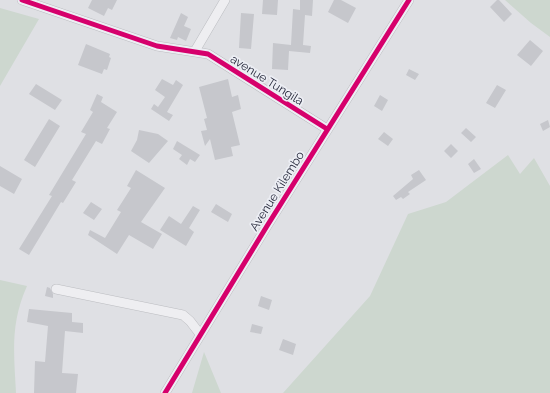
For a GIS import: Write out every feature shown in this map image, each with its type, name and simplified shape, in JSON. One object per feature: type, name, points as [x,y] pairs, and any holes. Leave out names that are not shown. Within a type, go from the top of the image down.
[{"type":"street","name":"avenue Tungila","points":[[22,0],[157,46],[174,50],[196,51],[208,54],[327,129]]},
{"type":"street","points":[[196,51],[225,0]]},
{"type":"street","name":"Avenue Kilembo","points":[[164,393],[327,129],[409,0]]},
{"type":"street","points":[[56,289],[183,315],[190,321],[200,334]]},
{"type":"shaded area","points":[[505,0],[550,0],[550,37],[531,23]]},
{"type":"shaded area","points":[[0,8],[39,19],[0,86]]},
{"type":"shaded area","points":[[508,155],[520,174],[534,158],[550,186],[550,393],[283,393],[370,296],[408,214],[446,202]]},
{"type":"shaded area","points":[[0,280],[27,286],[18,313],[14,339],[16,393],[0,393]]},
{"type":"shaded area","points":[[204,352],[221,393],[192,393]]},
{"type":"building","points":[[92,0],[117,0],[112,10],[108,8],[104,16],[88,8]]},
{"type":"building","points":[[263,0],[278,0],[277,15],[262,14]]},
{"type":"building","points":[[300,0],[313,0],[312,16],[305,15],[303,45],[311,46],[310,53],[289,51],[288,70],[272,69],[273,43],[291,45],[293,9],[300,10]]},
{"type":"building","points":[[334,0],[341,0],[356,8],[348,23],[328,12]]},
{"type":"building","points":[[497,0],[499,0],[512,14],[504,22],[490,7]]},
{"type":"building","points":[[181,13],[188,17],[184,26],[191,29],[186,41],[178,37],[177,40],[170,38]]},
{"type":"building","points":[[241,13],[254,14],[251,49],[239,48]]},
{"type":"building","points":[[530,40],[543,51],[531,66],[517,55]]},
{"type":"building","points":[[86,44],[110,54],[109,57],[111,58],[107,70],[104,69],[102,74],[78,65]]},
{"type":"building","points":[[409,69],[419,74],[415,80],[406,75]]},
{"type":"building","points":[[162,79],[173,85],[176,80],[183,85],[167,112],[173,115],[169,121],[151,109],[154,104],[158,107],[165,97],[155,90]]},
{"type":"building","points":[[228,79],[232,97],[238,95],[241,109],[232,112],[240,145],[231,147],[233,156],[215,160],[210,139],[205,146],[201,131],[207,130],[204,119],[207,118],[199,87]]},
{"type":"building","points":[[36,84],[62,100],[55,110],[29,94]]},
{"type":"building","points":[[497,85],[506,90],[495,108],[486,103]]},
{"type":"building","points":[[97,94],[103,97],[101,102],[117,112],[107,128],[110,129],[102,144],[96,141],[72,180],[76,182],[63,203],[61,202],[29,255],[19,249],[52,196],[49,195],[86,134],[81,132],[93,112],[90,110]]},
{"type":"building","points":[[380,95],[388,100],[382,111],[374,106]]},
{"type":"building","points":[[49,119],[60,126],[35,167],[24,160]]},
{"type":"building","points":[[548,120],[550,127],[543,131],[540,124]]},
{"type":"building","points":[[466,128],[476,137],[471,142],[461,133]]},
{"type":"building","points":[[139,130],[158,134],[168,141],[149,163],[131,151],[137,140]]},
{"type":"building","points":[[384,132],[393,139],[388,146],[378,139]]},
{"type":"building","points":[[177,141],[200,155],[195,162],[190,159],[187,165],[179,159],[182,155],[173,149]]},
{"type":"building","points":[[451,144],[458,151],[451,158],[444,151]]},
{"type":"building","points":[[474,159],[481,169],[474,173],[468,164]]},
{"type":"building","points":[[0,166],[22,179],[14,194],[0,186]]},
{"type":"building","points":[[136,170],[165,188],[141,222],[162,234],[153,249],[129,235],[117,254],[88,235],[90,230],[105,238],[121,212],[117,210],[131,188],[127,186]]},
{"type":"building","points":[[419,170],[426,180],[408,192],[410,194],[403,199],[401,197],[396,200],[393,196],[413,179],[411,175]]},
{"type":"building","points":[[91,202],[102,209],[94,220],[83,213]]},
{"type":"building","points":[[216,204],[232,214],[228,222],[211,212]]},
{"type":"building","points":[[193,206],[200,210],[189,228],[194,232],[186,246],[160,230],[169,216],[181,224]]},
{"type":"building","points":[[47,287],[50,288],[53,298],[45,296]]},
{"type":"building","points":[[261,296],[272,300],[269,310],[258,306]]},
{"type":"building","points":[[29,309],[72,313],[72,322],[83,323],[83,333],[65,331],[62,373],[78,374],[76,393],[34,393],[35,361],[45,362],[48,326],[27,322]]},
{"type":"building","points":[[252,324],[263,327],[261,334],[250,332]]},
{"type":"building","points":[[283,339],[296,344],[293,355],[279,350]]},
{"type":"cycle path","points":[[22,0],[157,46],[208,54],[327,129]]},
{"type":"cycle path","points":[[165,393],[267,226],[409,0]]}]
